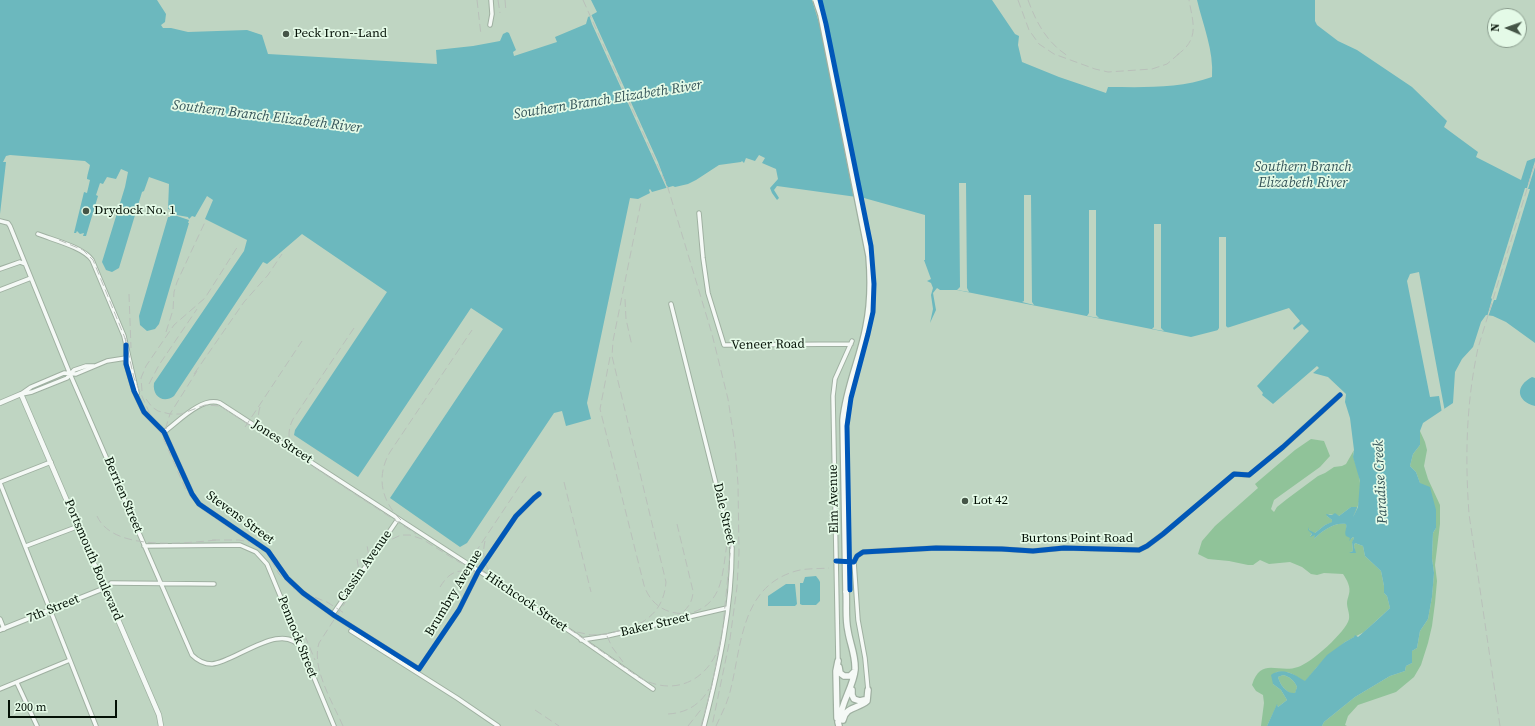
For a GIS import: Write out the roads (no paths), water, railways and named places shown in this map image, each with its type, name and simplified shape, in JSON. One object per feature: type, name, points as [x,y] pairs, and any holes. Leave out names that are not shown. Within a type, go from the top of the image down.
[{"type":"main road","points":[[816,0],[821,15],[870,271],[870,297],[866,328],[846,399],[843,420],[847,630],[854,654],[855,668],[852,695],[857,701],[861,701],[864,699],[868,690]]},
{"type":"main road","points":[[0,403],[21,394]]},
{"type":"main road","name":"Portsmouth Boulevard","points":[[21,394],[159,715],[161,726]]},
{"type":"main road","points":[[838,661],[839,670],[842,676],[850,676],[855,668]]},
{"type":"main road","points":[[838,661],[836,671],[840,723]]},
{"type":"main road","points":[[840,723],[845,702],[853,684]]},
{"type":"main road","points":[[840,723],[845,713],[867,701],[868,690]]},
{"type":"main road","points":[[845,702],[857,706]]},
{"type":"street","points":[[490,25],[492,14],[491,0]]},
{"type":"street","name":"Veneer Road","points":[[699,213],[702,258],[708,293],[724,345],[851,342]]},
{"type":"street","name":"Berrien Street","points":[[0,221],[7,223],[10,226],[70,374],[191,653],[201,662],[210,664],[216,663],[278,638],[292,640],[302,650]]},
{"type":"street","name":"Stevens Street","points":[[38,234],[79,250],[90,257],[100,278],[126,345],[138,398],[144,412],[164,432],[192,494],[199,504],[268,552],[293,584],[332,614],[419,669]]},
{"type":"street","points":[[0,270],[19,262],[25,264]]},
{"type":"street","points":[[0,290],[31,278]]},
{"type":"street","name":"Dale Street","points":[[671,304],[732,545],[727,608],[721,653],[704,726]]},
{"type":"street","name":"Elm Avenue","points":[[838,661],[833,396],[835,379],[851,342]]},
{"type":"street","points":[[21,394],[32,392],[67,378],[74,370],[86,366],[96,366],[107,361],[128,358]]},
{"type":"street","name":"Burtons Point Road","points":[[854,562],[857,556],[863,552],[905,549],[980,548],[1033,551],[1071,548],[1139,550],[1163,534],[1234,474],[1249,475],[1340,396]]},
{"type":"street","name":"Jones Street","points":[[164,432],[197,407],[208,402],[218,402],[398,518]]},
{"type":"street","points":[[51,462],[0,482],[96,726]]},
{"type":"street","name":"Brumbry Avenue","points":[[419,669],[459,610],[479,570],[516,516],[539,494]]},
{"type":"street","name":"Hitchcock Street","points":[[398,518],[479,570],[653,689]]},
{"type":"street","name":"Cassin Avenue","points":[[332,614],[398,518]]},
{"type":"street","points":[[26,546],[79,526]]},
{"type":"street","name":"Pennock Street","points":[[144,546],[238,545],[256,552],[267,564],[299,638],[302,650],[334,726]]},
{"type":"street","points":[[836,562],[854,562],[858,620],[865,658],[868,690]]},
{"type":"street","points":[[111,583],[214,584]]},
{"type":"street","name":"7th Street","points":[[2,630],[105,588]]},
{"type":"street","name":"Baker Street","points":[[581,640],[607,636],[727,608]]},
{"type":"street","points":[[0,619],[2,630]]},
{"type":"street","points":[[351,631],[457,698],[498,726]]},
{"type":"street","points":[[0,689],[70,660]]},
{"type":"street","points":[[17,682],[37,726]]},
{"type":"water","name":"Southern Branch Elizabeth River","points":[[0,0],[157,0],[166,14],[165,22],[161,25],[163,28],[171,28],[188,32],[247,30],[262,35],[268,54],[437,64],[436,50],[500,41],[503,34],[507,32],[509,33],[516,50],[513,52],[514,56],[557,42],[555,37],[586,24],[588,17],[597,12],[591,0],[992,0],[1015,34],[1019,36],[1018,45],[1022,62],[1059,77],[1106,93],[1108,87],[1147,87],[1186,84],[1212,77],[1210,48],[1197,0],[1315,0],[1315,21],[1317,25],[1338,41],[1357,50],[1412,87],[1447,121],[1444,127],[1478,152],[1476,157],[1521,180],[1527,161],[1535,158],[1535,343],[1506,322],[1493,316],[1486,315],[1481,322],[1473,347],[1462,359],[1455,372],[1453,403],[1423,423],[1420,431],[1420,445],[1413,454],[1410,466],[1416,472],[1420,483],[1430,487],[1436,510],[1436,528],[1433,533],[1432,558],[1434,573],[1428,619],[1420,631],[1417,648],[1412,651],[1412,663],[1406,666],[1405,671],[1390,676],[1355,697],[1324,722],[1322,726],[1267,726],[1277,704],[1278,707],[1287,700],[1281,690],[1273,684],[1271,675],[1275,672],[1284,671],[1305,681],[1327,655],[1355,635],[1358,637],[1390,608],[1387,596],[1384,593],[1381,571],[1365,556],[1363,546],[1355,543],[1354,546],[1356,553],[1349,553],[1353,551],[1352,542],[1354,538],[1353,537],[1349,541],[1350,538],[1346,536],[1346,524],[1337,524],[1324,530],[1314,539],[1315,535],[1310,537],[1312,534],[1308,530],[1308,527],[1309,530],[1315,533],[1325,525],[1332,522],[1326,514],[1332,515],[1335,513],[1339,516],[1351,507],[1357,507],[1353,517],[1358,507],[1360,481],[1353,457],[1354,450],[1350,418],[1345,402],[1346,394],[1328,377],[1313,373],[1319,368],[1317,366],[1273,404],[1262,395],[1263,393],[1257,386],[1309,331],[1302,324],[1294,330],[1293,328],[1300,321],[1289,308],[1230,327],[1191,337],[957,290],[940,290],[937,288],[933,293],[936,310],[930,323],[933,309],[931,295],[933,288],[931,283],[927,281],[931,279],[924,260],[925,215],[864,198],[777,186],[774,190],[779,198],[777,200],[770,188],[778,179],[776,169],[762,163],[765,158],[759,155],[755,161],[746,158],[744,163],[742,161],[719,165],[688,184],[675,187],[673,186],[652,192],[650,189],[650,193],[638,199],[630,198],[587,403],[591,419],[566,426],[562,411],[554,413],[467,543],[460,547],[390,498],[503,329],[471,308],[358,477],[294,435],[295,430],[387,292],[302,234],[267,264],[263,262],[174,396],[162,399],[155,392],[154,383],[244,251],[247,240],[205,219],[213,200],[207,196],[195,217],[192,216],[189,219],[188,217],[171,214],[172,210],[168,209],[169,184],[149,177],[144,191],[142,192],[119,268],[112,272],[106,270],[102,262],[125,187],[128,172],[121,169],[116,179],[107,177],[103,184],[100,183],[96,195],[98,196],[86,236],[83,236],[84,233],[80,234],[77,231],[74,233],[84,192],[87,193],[90,180],[87,179],[90,165],[85,161],[10,155],[6,156],[3,162],[6,162],[0,214]],"holes":[[[1283,675],[1292,679],[1296,685],[1297,687],[1295,693],[1289,692],[1280,683],[1278,677]]]},
{"type":"water","points":[[171,214],[189,220],[189,223],[159,324],[155,329],[147,331],[140,325],[139,316],[168,217],[170,217]]},
{"type":"water","points":[[1532,377],[1535,378],[1535,406],[1524,401],[1520,393],[1520,389],[1526,381]]},
{"type":"water","points":[[816,576],[820,582],[820,601],[816,605],[800,604],[800,583],[803,583],[805,577]]},
{"type":"water","points":[[786,584],[795,584],[797,604],[795,606],[768,606],[768,596]]},
{"type":"railway","points":[[477,0],[481,35]]},
{"type":"railway","points":[[498,0],[500,13]]},
{"type":"railway","points":[[505,0],[506,12]]},
{"type":"railway","points":[[583,0],[668,188],[712,334],[728,399],[735,445],[738,484],[739,552],[737,587],[730,639],[712,726]]},
{"type":"railway","points":[[1018,0],[1029,30],[1039,44],[1054,54],[1095,69],[1108,72],[1152,69],[1167,64],[1181,52]]},
{"type":"railway","points":[[1028,0],[1043,31],[1054,45],[1068,56]]},
{"type":"railway","points":[[1177,55],[1184,49],[1192,37],[1193,23],[1189,0]]},
{"type":"railway","points":[[1500,726],[1469,514],[1467,472],[1469,410],[1478,348],[1535,163]]},
{"type":"railway","points":[[628,629],[650,617],[655,612],[665,591],[666,582],[612,356],[613,341],[641,202]]},
{"type":"railway","points":[[166,332],[173,310],[174,292],[177,282],[205,222]]},
{"type":"railway","points":[[59,240],[83,250],[93,260],[127,343]]},
{"type":"railway","points":[[142,391],[141,378],[146,366],[174,325],[205,298],[238,246]]},
{"type":"railway","points":[[194,374],[244,302],[268,275],[282,254]]},
{"type":"railway","points":[[129,294],[131,348]]},
{"type":"railway","points":[[625,299],[626,319],[632,346]]},
{"type":"railway","points":[[149,384],[159,365],[197,309]]},
{"type":"railway","points":[[354,328],[293,419],[289,432],[290,443],[296,453],[306,462],[416,534]]},
{"type":"railway","points":[[401,520],[394,513],[385,496],[382,479],[386,461],[390,452],[472,330]]},
{"type":"railway","points":[[125,338],[134,378],[149,412],[160,431],[185,488],[193,500],[202,509],[267,553],[279,574],[293,588],[327,602],[344,613]]},
{"type":"railway","points":[[245,427],[302,341]]},
{"type":"railway","points":[[610,357],[600,409],[644,585],[651,599],[662,608],[676,613],[691,613]]},
{"type":"railway","points":[[167,441],[166,427],[170,414],[197,371]]},
{"type":"railway","points":[[146,399],[152,407],[158,411],[170,414],[181,414],[205,405],[220,406],[294,454]]},
{"type":"railway","points":[[260,407],[259,421],[265,433]]},
{"type":"railway","points":[[475,553],[527,475]]},
{"type":"railway","points":[[564,482],[591,592]]},
{"type":"railway","points":[[97,516],[105,527],[118,535],[134,540],[151,543],[187,543],[217,540]]},
{"type":"railway","points":[[677,524],[693,591],[689,604],[679,615]]},
{"type":"railway","points":[[701,726],[712,685],[723,626],[732,534]]},
{"type":"railway","points":[[343,726],[320,674],[317,653],[319,643],[379,550],[388,541],[401,535],[410,535],[422,539],[459,562],[482,571],[548,614],[637,676],[650,682],[663,686],[675,686],[698,677],[707,668],[720,644]]},
{"type":"railway","points":[[212,540],[239,540],[249,542]]},
{"type":"railway","points":[[485,541],[484,560],[493,576]]},
{"type":"railway","points":[[577,632],[591,635],[606,634],[691,613],[702,608],[710,602],[720,586],[727,544]]},
{"type":"railway","points":[[367,545],[369,557],[367,566]]},
{"type":"railway","points":[[357,559],[359,571],[358,580]]},
{"type":"railway","points":[[716,726],[729,696],[746,620],[754,604],[764,590],[778,579],[796,571],[829,568]]},
{"type":"railway","points":[[440,587],[447,577],[455,572],[476,572]]},
{"type":"railway","points":[[305,636],[315,660]]},
{"type":"railway","points":[[607,636],[612,647],[623,662]]},
{"type":"railway","points":[[668,714],[687,710],[697,704],[709,689]]},
{"type":"railway","points":[[688,726],[703,707]]},
{"type":"railway","points":[[535,710],[559,726]]},
{"type":"place","name":"Peck Iron--Land","points":[[286,34]]},
{"type":"place","name":"Drydock No. 1","points":[[86,211]]},
{"type":"place","name":"Lot 42","points":[[965,501]]},
{"type":"water label","name":"Paradise Creek","points":[[1381,482]]}]
